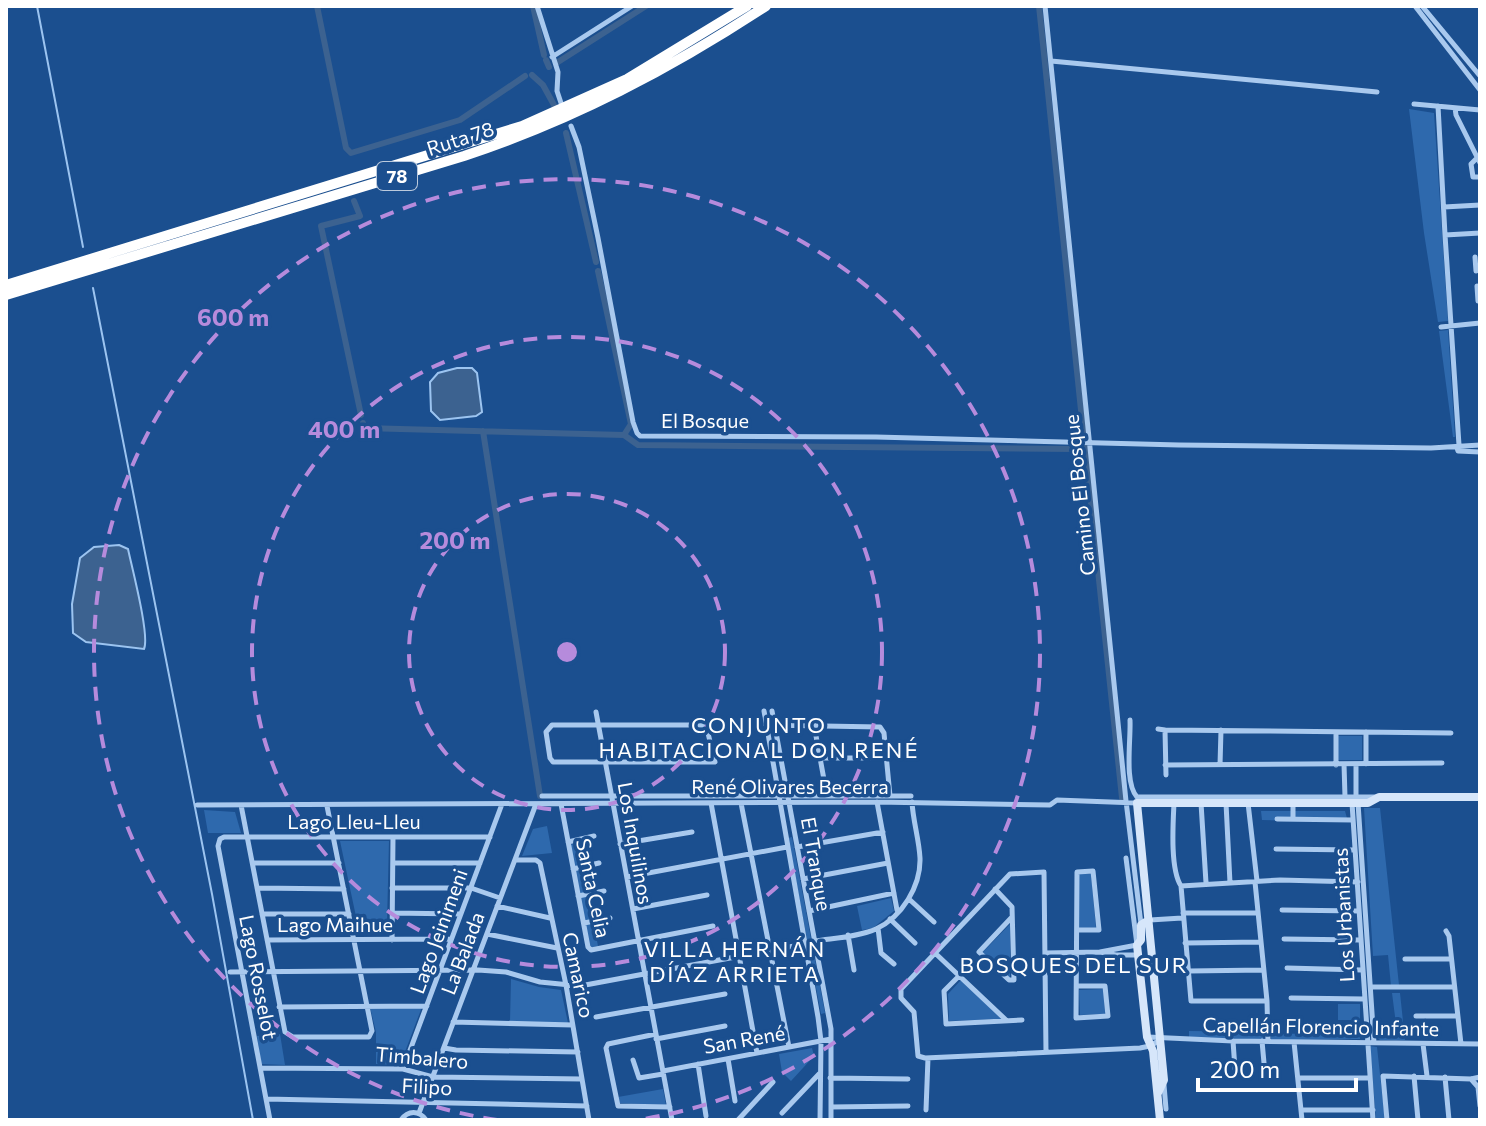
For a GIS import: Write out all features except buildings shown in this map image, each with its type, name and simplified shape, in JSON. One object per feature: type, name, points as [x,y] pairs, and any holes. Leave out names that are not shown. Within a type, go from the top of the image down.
[{"type":"highway","name":"Ruta 78","points":[[6,285],[513,129],[620,83],[747,6]]},
{"type":"highway","name":"Ruta 78","points":[[6,295],[464,156],[532,132],[635,86],[766,6]]},
{"type":"street","points":[[537,6],[558,72],[557,91],[561,103]]},
{"type":"street","points":[[551,57],[632,6]]},
{"type":"street","name":"Camino El Bosque","points":[[1045,6],[1126,801],[1161,1039],[1166,1109]]},
{"type":"street","points":[[1415,6],[1480,90]]},
{"type":"street","points":[[1432,6],[1424,8],[1480,76]]},
{"type":"street","points":[[1051,61],[1377,92]]},
{"type":"street","points":[[1414,104],[1480,110]]},
{"type":"street","points":[[1438,106],[1458,451],[1480,452]]},
{"type":"street","points":[[1455,108],[1479,160],[1471,164],[1473,177],[1480,177]]},
{"type":"street","name":"El Bosque","points":[[571,126],[579,147],[633,422],[640,436],[876,437],[1089,444]]},
{"type":"street","points":[[1472,147],[1480,145]]},
{"type":"street","points":[[1444,207],[1480,205]]},
{"type":"street","points":[[1445,235],[1480,233]]},
{"type":"street","points":[[1477,286],[1478,301]]},
{"type":"street","points":[[1441,327],[1480,323]]},
{"type":"street","points":[[1089,444],[1417,448],[1480,445]]},
{"type":"street","name":"El Tranque","points":[[764,711],[818,1017],[821,1041],[820,1120]]},
{"type":"street","name":"El Tranque","points":[[772,711],[828,1015],[831,1120]]},
{"type":"street","name":"Los Inquilinos","points":[[596,712],[672,1120]]},
{"type":"street","name":"René Olivares Becerra","points":[[1130,720],[1130,766],[1133,793],[1137,797],[1353,800],[1370,803],[1379,797],[1480,797]]},
{"type":"street","points":[[552,725],[598,725],[706,727],[715,762],[555,763],[550,758],[546,732],[552,725]]},
{"type":"street","points":[[766,725],[876,725],[884,731],[890,796]]},
{"type":"street","points":[[814,725],[827,796]]},
{"type":"street","points":[[1158,729],[1451,733]]},
{"type":"street","points":[[1165,730],[1166,775]]},
{"type":"street","points":[[1220,765],[1221,730]]},
{"type":"street","points":[[1336,732],[1336,765]]},
{"type":"street","points":[[1366,732],[1366,764]]},
{"type":"street","points":[[820,758],[886,758]]},
{"type":"street","points":[[1165,765],[1442,763]]},
{"type":"street","points":[[1344,764],[1353,800]]},
{"type":"street","points":[[1353,800],[1356,764]]},
{"type":"street","name":"René Olivares Becerra","points":[[542,796],[741,803],[827,796],[890,796],[1050,805],[1057,800],[1293,803],[1353,800]]},
{"type":"street","name":"René Olivares Becerra","points":[[197,805],[561,804],[613,799],[779,800]]},
{"type":"street","name":"René Olivares Becerra","points":[[788,799],[877,802],[911,799]]},
{"type":"street","points":[[815,941],[878,928],[909,899],[918,881],[920,862],[911,799]]},
{"type":"street","name":"Los Urbanistas","points":[[1353,800],[1373,1120]]},
{"type":"street","name":"Los Urbanistas","points":[[1353,800],[1374,1043]]},
{"type":"street","points":[[877,802],[897,911]]},
{"type":"street","points":[[711,803],[757,1053]]},
{"type":"street","points":[[741,803],[789,1047]]},
{"type":"street","name":"Camino El Bosque","points":[[1137,803],[1145,922],[1137,945]]},
{"type":"street","points":[[1174,803],[1174,850],[1181,886],[1191,1001],[1267,1001]]},
{"type":"street","points":[[1201,803],[1206,883]]},
{"type":"street","points":[[1226,803],[1230,883]]},
{"type":"street","points":[[1248,803],[1267,1001],[1264,1063]]},
{"type":"street","points":[[1293,803],[1293,819]]},
{"type":"street","name":"Lago Jeinimeni","points":[[403,1069],[502,804]]},
{"type":"street","name":"La Balada","points":[[419,1113],[536,804]]},
{"type":"street","name":"Santa Celia","points":[[561,804],[588,947],[593,951],[713,926]]},
{"type":"street","points":[[241,805],[287,1035],[371,1036],[327,806]]},
{"type":"street","points":[[1277,819],[1353,820]]},
{"type":"street","points":[[620,844],[692,832]]},
{"type":"street","points":[[785,834],[795,832]]},
{"type":"street","points":[[797,847],[883,832]]},
{"type":"street","points":[[392,940],[393,836]]},
{"type":"street","points":[[567,842],[594,836]]},
{"type":"street","name":"Lago Lleu-Lleu","points":[[220,839],[490,837]]},
{"type":"street","name":"Lago Rosselot","points":[[220,839],[218,846],[270,1120]]},
{"type":"street","points":[[627,877],[787,847]]},
{"type":"street","points":[[1276,849],[1355,850]]},
{"type":"street","name":"Camino El Bosque","points":[[1126,858],[1160,1120]]},
{"type":"street","name":"Camarico","points":[[515,860],[539,862],[566,985],[589,1120]]},
{"type":"street","points":[[253,863],[339,863]]},
{"type":"street","points":[[393,863],[480,863]]},
{"type":"street","points":[[573,869],[599,863]]},
{"type":"street","points":[[803,879],[888,863]]},
{"type":"street","points":[[1077,930],[1099,930],[1093,871],[1077,872],[1076,1018],[1108,1016],[1105,986],[1077,986]]},
{"type":"street","points":[[926,1110],[928,1058],[919,1057],[914,1012],[901,998],[900,991],[1012,873],[1044,872],[1046,1052]]},
{"type":"street","points":[[1181,886],[1206,883],[1360,882]]},
{"type":"street","points":[[257,888],[344,889]]},
{"type":"street","points":[[392,888],[471,888],[500,898]]},
{"type":"street","points":[[995,889],[1012,905],[1014,980],[1008,980],[979,952],[1012,917]]},
{"type":"street","points":[[578,896],[604,891]]},
{"type":"street","points":[[809,911],[894,893]]},
{"type":"street","points":[[632,909],[707,895]]},
{"type":"street","points":[[909,899],[934,922]]},
{"type":"street","points":[[497,906],[550,918]]},
{"type":"street","points":[[1282,910],[1359,911]]},
{"type":"street","points":[[392,913],[461,914]]},
{"type":"street","points":[[1145,922],[1182,915],[1258,913]]},
{"type":"street","points":[[262,914],[349,914]]},
{"type":"street","points":[[584,923],[610,918]]},
{"type":"street","points":[[890,919],[915,943]]},
{"type":"street","points":[[878,928],[881,953],[894,964]]},
{"type":"street","points":[[1446,931],[1461,1044]]},
{"type":"street","points":[[487,934],[557,948]]},
{"type":"street","points":[[848,935],[854,970]]},
{"type":"street","name":"Lago Maihue","points":[[267,940],[451,939]]},
{"type":"street","points":[[1284,939],[1360,940]]},
{"type":"street","points":[[1185,943],[1261,942]]},
{"type":"street","points":[[230,972],[506,972],[540,982],[580,986],[805,944]]},
{"type":"street","points":[[1100,952],[1137,945]]},
{"type":"street","points":[[935,953],[1007,1021]]},
{"type":"street","points":[[1045,953],[1138,955]]},
{"type":"street","points":[[1405,959],[1451,959]]},
{"type":"street","points":[[1287,968],[1362,970]]},
{"type":"street","points":[[1189,971],[1264,970]]},
{"type":"street","points":[[959,976],[944,991],[946,1024],[1022,1020]]},
{"type":"street","points":[[1371,987],[1454,987]]},
{"type":"street","points":[[596,1017],[725,994]]},
{"type":"street","points":[[1291,998],[1364,999]]},
{"type":"street","points":[[279,1007],[427,1006]]},
{"type":"street","points":[[818,1017],[828,1015]]},
{"type":"street","points":[[1416,1016],[1457,1016]]},
{"type":"street","points":[[453,1022],[573,1025]]},
{"type":"street","points":[[670,1107],[618,1106],[607,1044],[725,1026]]},
{"type":"street","name":"San René","points":[[663,1072],[831,1039]]},
{"type":"street","name":"Capellán Florencio Infante","points":[[928,1058],[1046,1052],[1161,1039],[1480,1044]]},
{"type":"street","points":[[1233,1041],[1235,1069]]},
{"type":"street","points":[[1294,1042],[1302,1120]]},
{"type":"street","points":[[1423,1044],[1427,1076]]},
{"type":"street","points":[[444,1048],[578,1052]]},
{"type":"street","points":[[728,1058],[735,1101]]},
{"type":"street","points":[[633,1060],[639,1078],[663,1072]]},
{"type":"street","points":[[698,1064],[706,1116]]},
{"type":"street","name":"Timbalero","points":[[260,1068],[403,1069],[433,1077],[582,1079]]},
{"type":"street","points":[[782,1113],[820,1073]]},
{"type":"street","points":[[1387,1120],[1383,1076],[1480,1077]]},
{"type":"street","points":[[1414,1076],[1418,1120]]},
{"type":"street","points":[[1445,1077],[1449,1120]]},
{"type":"street","points":[[830,1078],[908,1079]]},
{"type":"street","points":[[1298,1078],[1370,1078]]},
{"type":"street","points":[[1471,1079],[1478,1087],[1480,1106]]},
{"type":"street","name":"Camino El Bosque","points":[[1158,1093],[1164,1080]]},
{"type":"street","points":[[738,1120],[773,1082]]},
{"type":"street","name":"Filipo","points":[[266,1099],[587,1106]]},
{"type":"street","points":[[831,1107],[908,1106]]},
{"type":"street","points":[[1301,1110],[1373,1110]]},
{"type":"street","points":[[401,1120],[407,1114],[419,1113],[426,1120]]},
{"type":"shaded area","points":[[1409,109],[1434,113],[1448,321],[1438,322]]},
{"type":"shaded area","points":[[1448,330],[1455,437],[1439,331]]},
{"type":"shaded area","points":[[472,368],[477,373],[482,412],[476,416],[440,420],[431,411],[430,382],[438,373]]},
{"type":"shaded area","points":[[119,545],[128,549],[143,617],[144,649],[86,642],[73,633],[72,604],[80,558],[94,547]]},
{"type":"shaded area","points":[[1338,736],[1362,736],[1362,760],[1338,760]]},
{"type":"shaded area","points":[[1364,808],[1380,808],[1399,985],[1391,986],[1388,955],[1373,956]]},
{"type":"shaded area","points":[[204,810],[235,812],[241,833],[208,833]]},
{"type":"shaded area","points":[[1261,811],[1345,811],[1348,822],[1262,820]]},
{"type":"shaded area","points":[[547,826],[552,853],[522,856],[533,829]]},
{"type":"shaded area","points":[[792,837],[825,1013],[821,1014],[788,838]]},
{"type":"shaded area","points":[[340,841],[389,841],[387,924],[358,926]]},
{"type":"shaded area","points":[[578,843],[598,946],[589,948],[570,845]]},
{"type":"shaded area","points":[[1079,874],[1091,874],[1096,928],[1079,928]]},
{"type":"shaded area","points":[[891,898],[894,911],[873,928],[862,930],[857,906]]},
{"type":"shaded area","points":[[1010,924],[1010,979],[982,953]]},
{"type":"shaded area","points":[[511,979],[561,990],[568,1023],[510,1022]]},
{"type":"shaded area","points":[[961,980],[1002,1019],[949,1021],[948,994]]},
{"type":"shaded area","points":[[1104,989],[1105,1014],[1080,1015],[1079,990]]},
{"type":"shaded area","points":[[1392,993],[1400,993],[1405,1040],[1380,1040],[1377,1037],[1377,1032],[1397,1032]]},
{"type":"shaded area","points":[[1338,1004],[1360,1004],[1360,1039],[1271,1040],[1271,1034],[1351,1033],[1351,1020],[1338,1020]]},
{"type":"shaded area","points":[[370,1007],[422,1007],[400,1065],[376,1064],[376,1032]]},
{"type":"shaded area","points":[[1189,1031],[1263,1032],[1263,1040],[1189,1038]]},
{"type":"shaded area","points":[[280,1034],[285,1065],[261,1064],[257,1036]]},
{"type":"shaded area","points":[[1370,1046],[1377,1047],[1385,1120],[1376,1120]]},
{"type":"shaded area","points":[[812,1048],[814,1056],[791,1081],[782,1072],[779,1054]]},
{"type":"shaded area","points":[[663,1089],[666,1105],[619,1103],[618,1097]]},
{"type":"waterway","points":[[37,6],[83,247]]},
{"type":"waterway","points":[[317,6],[346,148],[351,153],[460,120],[525,76]]},
{"type":"waterway","points":[[533,6],[544,55]]},
{"type":"waterway","points":[[558,62],[646,6]]},
{"type":"waterway","points":[[1039,6],[1084,439]]},
{"type":"waterway","points":[[546,60],[549,67]]},
{"type":"waterway","points":[[532,75],[543,85],[554,105]]},
{"type":"waterway","points":[[566,133],[596,262]]},
{"type":"waterway","points":[[354,201],[360,216],[321,226],[361,415]]},
{"type":"waterway","points":[[598,271],[631,424],[624,435]]},
{"type":"waterway","points":[[93,288],[212,894],[253,1120]]},
{"type":"waterway","points":[[363,423],[364,428],[624,435],[638,445],[1076,449]]},
{"type":"waterway","points":[[483,431],[540,796]]},
{"type":"waterway","points":[[1085,447],[1122,798]]},
{"type":"district","name":"CONJUNTO HABITACIONAL DON RENÉ","points":[[759,736]]},
{"type":"district","name":"VILLA HERNÁN DÍAZ ARRIETA","points":[[735,960]]},
{"type":"district","name":"BOSQUES DEL SUR","points":[[1074,964]]}]
